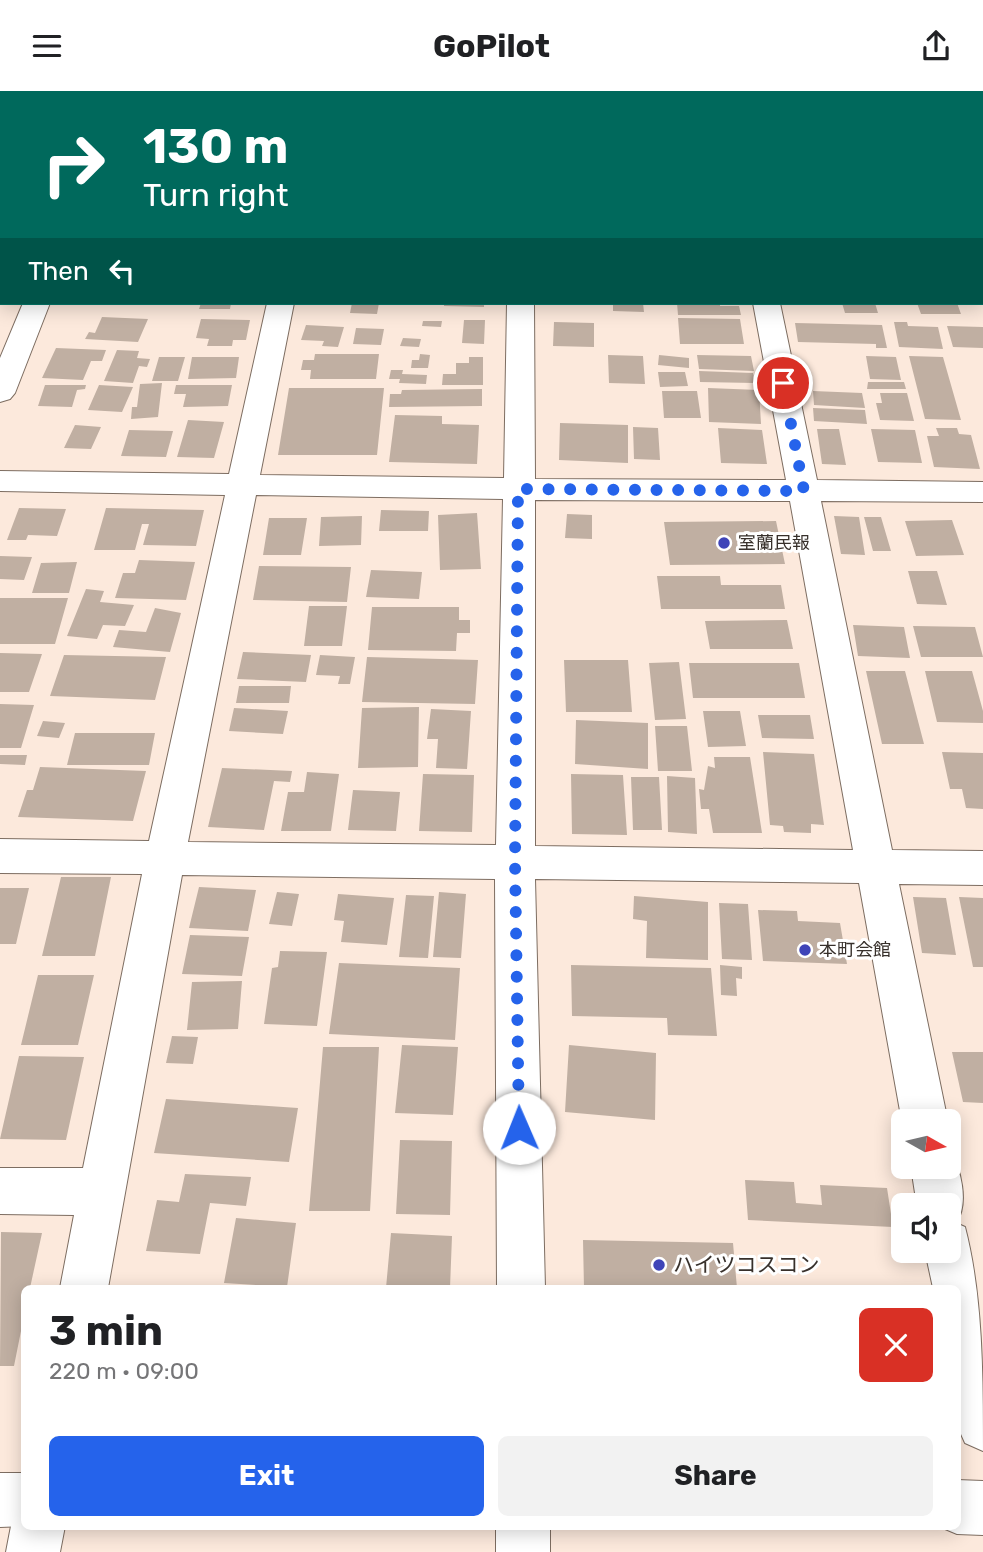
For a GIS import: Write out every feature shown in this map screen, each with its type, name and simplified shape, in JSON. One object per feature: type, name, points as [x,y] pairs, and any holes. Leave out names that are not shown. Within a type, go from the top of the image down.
[{"type":"street","points":[[0,393],[35,305]]},
{"type":"street","points":[[85,1285],[165,858],[280,305]]},
{"type":"street","points":[[521,305],[515,861],[521,1285]]},
{"type":"street","points":[[767,305],[923,1109]]},
{"type":"street","points":[[0,481],[518,489],[983,492]]},
{"type":"street","points":[[0,856],[983,868]]},
{"type":"street","points":[[0,1191],[102,1192]]},
{"type":"street","points":[[952,1263],[956,1285]]},
{"type":"street","points":[[961,1310],[983,1425]]},
{"type":"street","points":[[0,1500],[21,1500]]},
{"type":"street","points":[[961,1507],[983,1508]]},
{"type":"street","points":[[33,1552],[37,1530]]},
{"type":"street","points":[[523,1530],[523,1552]]},
{"type":"building","points":[[200,305],[231,305],[230,309],[199,309]]},
{"type":"building","points":[[352,305],[379,305],[377,314],[350,313]]},
{"type":"building","points":[[484,305],[484,307],[444,306]]},
{"type":"building","points":[[613,305],[643,305],[644,312],[613,311]]},
{"type":"building","points":[[677,305],[739,306],[741,315],[678,315]]},
{"type":"building","points":[[843,305],[876,305],[878,313],[845,313]]},
{"type":"building","points":[[918,305],[958,305],[961,314],[921,314]]},
{"type":"building","points":[[102,317],[148,319],[138,342],[85,339],[89,332],[95,333]]},
{"type":"building","points":[[678,318],[740,319],[744,344],[680,344]]},
{"type":"building","points":[[201,319],[250,320],[246,340],[233,340],[232,346],[207,346],[209,339],[196,338]]},
{"type":"building","points":[[464,320],[485,320],[484,344],[462,343]]},
{"type":"building","points":[[423,321],[442,321],[441,327],[422,326]]},
{"type":"building","points":[[554,322],[594,323],[594,347],[553,346]]},
{"type":"building","points":[[894,322],[907,322],[908,326],[938,327],[943,349],[899,347]]},
{"type":"building","points":[[795,323],[882,325],[887,348],[876,348],[876,344],[798,342]]},
{"type":"building","points":[[306,325],[344,327],[338,347],[322,346],[324,341],[301,340]]},
{"type":"building","points":[[947,326],[983,327],[983,348],[953,347]]},
{"type":"building","points":[[356,328],[384,329],[381,345],[353,344]]},
{"type":"building","points":[[403,338],[421,339],[419,347],[400,346]]},
{"type":"building","points":[[56,348],[106,350],[102,361],[91,361],[83,380],[42,378]]},
{"type":"building","points":[[117,350],[139,351],[137,358],[150,359],[147,367],[139,366],[133,383],[104,381]]},
{"type":"building","points":[[315,354],[379,354],[376,379],[310,379],[311,370],[301,370],[303,360],[314,360]]},
{"type":"building","points":[[420,354],[430,355],[428,368],[411,368],[412,360],[419,360]]},
{"type":"building","points":[[608,355],[643,356],[645,384],[609,383]]},
{"type":"building","points":[[659,355],[689,358],[689,368],[658,365]]},
{"type":"building","points":[[697,355],[751,356],[754,371],[699,369]]},
{"type":"building","points":[[866,356],[896,357],[901,380],[870,379]]},
{"type":"building","points":[[909,356],[943,357],[961,420],[925,419]]},
{"type":"building","points":[[159,357],[185,357],[178,381],[152,381]]},
{"type":"building","points":[[192,357],[239,357],[236,378],[188,379]]},
{"type":"building","points":[[469,357],[483,357],[483,385],[442,385],[443,374],[456,374],[456,363],[469,363]]},
{"type":"building","points":[[391,370],[403,370],[402,374],[427,375],[426,384],[399,383],[400,379],[389,379]]},
{"type":"building","points":[[699,371],[753,373],[755,383],[700,382]]},
{"type":"building","points":[[658,372],[685,372],[688,386],[660,387]]},
{"type":"building","points":[[868,382],[904,382],[906,389],[867,389]]},
{"type":"building","points":[[162,383],[158,417],[131,419],[132,407],[137,407],[140,384]]},
{"type":"building","points":[[45,385],[86,385],[85,389],[77,390],[72,407],[38,406]]},
{"type":"building","points":[[99,385],[133,387],[122,412],[88,410]]},
{"type":"building","points":[[176,385],[232,385],[228,406],[183,407],[186,394],[174,394]]},
{"type":"building","points":[[289,388],[384,388],[377,455],[278,455]]},
{"type":"building","points":[[708,388],[759,390],[761,424],[709,422]]},
{"type":"building","points":[[482,389],[482,406],[389,407],[390,394],[401,394],[402,390]]},
{"type":"building","points":[[662,391],[697,391],[701,418],[664,418]]},
{"type":"building","points":[[813,391],[862,393],[865,408],[814,405]]},
{"type":"building","points":[[880,393],[907,393],[914,421],[880,420],[876,403],[882,403]]},
{"type":"building","points":[[813,408],[865,410],[867,424],[814,421]]},
{"type":"building","points":[[395,415],[442,416],[442,424],[479,425],[477,464],[389,462]]},
{"type":"building","points":[[188,420],[224,422],[214,458],[177,457]]},
{"type":"building","points":[[560,423],[628,425],[628,463],[559,460]]},
{"type":"building","points":[[75,425],[101,427],[91,449],[64,448]]},
{"type":"building","points":[[633,427],[658,428],[660,460],[634,459]]},
{"type":"building","points":[[718,428],[762,430],[767,464],[721,463]]},
{"type":"building","points":[[936,428],[957,428],[959,434],[971,435],[980,469],[934,467],[927,436],[939,436]]},
{"type":"building","points":[[817,429],[839,429],[846,465],[822,464]]},
{"type":"building","points":[[871,429],[915,430],[922,463],[878,462]]},
{"type":"building","points":[[129,430],[173,431],[166,457],[121,456]]},
{"type":"building","points":[[19,508],[66,509],[57,536],[28,535],[26,540],[7,540]]},
{"type":"building","points":[[106,508],[204,510],[196,546],[143,545],[149,524],[142,524],[135,550],[94,550]]},
{"type":"building","points":[[381,510],[429,511],[428,531],[379,531]]},
{"type":"building","points":[[477,513],[481,569],[440,570],[438,515]]},
{"type":"building","points":[[567,514],[592,515],[592,539],[565,538]]},
{"type":"building","points":[[362,516],[361,545],[319,546],[321,517]]},
{"type":"building","points":[[834,516],[859,517],[865,555],[841,554]]},
{"type":"building","points":[[864,517],[881,517],[891,551],[873,551]]},
{"type":"building","points":[[269,518],[307,518],[301,555],[263,555]]},
{"type":"building","points":[[952,520],[964,555],[916,556],[905,521]]},
{"type":"building","name":"室蘭民報","points":[[776,521],[785,564],[670,565],[664,522]]},
{"type":"building","points":[[0,556],[32,557],[24,580],[0,579]]},
{"type":"building","points":[[139,560],[195,562],[186,600],[115,598],[123,573],[135,573]]},
{"type":"building","points":[[77,562],[69,593],[32,593],[41,563]]},
{"type":"building","points":[[259,566],[351,567],[347,602],[253,600]]},
{"type":"building","points":[[371,570],[422,572],[419,599],[366,597]]},
{"type":"building","points":[[908,571],[937,571],[947,605],[917,604]]},
{"type":"building","points":[[657,576],[720,576],[721,585],[781,585],[785,609],[661,609]]},
{"type":"building","points":[[86,589],[104,591],[100,602],[134,605],[125,626],[103,625],[97,639],[67,636]]},
{"type":"building","points":[[0,598],[68,598],[55,644],[0,644]]},
{"type":"building","points":[[309,606],[347,606],[342,646],[304,646]]},
{"type":"building","points":[[372,607],[459,607],[459,620],[470,620],[470,633],[457,633],[456,651],[368,650]]},
{"type":"building","points":[[155,608],[181,613],[170,652],[113,647],[119,630],[146,632]]},
{"type":"building","points":[[787,620],[793,649],[710,649],[705,621]]},
{"type":"building","points":[[853,625],[904,627],[910,658],[858,656]]},
{"type":"building","points":[[913,626],[975,627],[983,657],[921,657]]},
{"type":"building","points":[[243,652],[311,655],[306,682],[237,679]]},
{"type":"building","points":[[0,653],[42,654],[29,692],[0,692]]},
{"type":"building","points":[[64,655],[166,657],[155,700],[50,696]]},
{"type":"building","points":[[320,655],[355,657],[350,684],[338,684],[340,676],[316,675]]},
{"type":"building","points":[[367,657],[478,660],[475,704],[362,702]]},
{"type":"building","points":[[564,660],[628,660],[632,712],[566,712]]},
{"type":"building","points":[[679,662],[686,719],[655,720],[649,663]]},
{"type":"building","points":[[689,663],[799,663],[805,698],[693,698]]},
{"type":"building","points":[[866,671],[905,671],[924,744],[882,744]]},
{"type":"building","points":[[925,671],[972,671],[983,711],[983,723],[937,722]]},
{"type":"building","points":[[239,686],[291,686],[289,703],[236,703]]},
{"type":"building","points":[[0,704],[34,705],[21,748],[0,748]]},
{"type":"building","points":[[419,707],[418,767],[358,768],[362,708]]},
{"type":"building","points":[[234,708],[288,711],[283,734],[229,731]]},
{"type":"building","points":[[431,709],[471,711],[467,769],[436,768],[438,739],[427,739]]},
{"type":"building","points":[[703,711],[740,711],[746,746],[708,747]]},
{"type":"building","points":[[758,715],[810,715],[814,739],[762,738]]},
{"type":"building","points":[[576,720],[648,723],[648,769],[575,764]]},
{"type":"building","points":[[43,721],[65,723],[59,738],[37,736]]},
{"type":"building","points":[[655,726],[687,726],[692,771],[658,771]]},
{"type":"building","points":[[75,733],[155,733],[149,765],[67,765]]},
{"type":"building","points":[[763,752],[814,754],[824,825],[811,824],[811,833],[784,832],[783,826],[770,825]]},
{"type":"building","points":[[942,752],[983,753],[983,809],[966,808],[962,789],[950,789]]},
{"type":"building","points":[[0,755],[27,755],[25,765],[0,764]]},
{"type":"building","points":[[714,757],[750,757],[762,833],[713,833],[709,809],[701,809],[699,789],[704,790],[708,766],[715,768]]},
{"type":"building","points":[[40,767],[146,771],[133,821],[18,817],[27,790],[33,790]]},
{"type":"building","points":[[222,768],[292,771],[290,782],[274,781],[264,830],[208,827]]},
{"type":"building","points":[[307,772],[339,774],[331,831],[281,831],[288,792],[304,792]]},
{"type":"building","points":[[423,774],[474,775],[472,832],[419,831]]},
{"type":"building","points":[[571,774],[623,775],[627,835],[572,834]]},
{"type":"building","points":[[667,776],[695,778],[697,834],[668,832]]},
{"type":"building","points":[[631,777],[659,777],[662,830],[633,830]]},
{"type":"building","points":[[353,790],[400,792],[396,831],[348,830]]},
{"type":"building","points":[[61,877],[111,877],[95,956],[42,956]]},
{"type":"building","points":[[199,887],[256,890],[248,931],[189,928]]},
{"type":"building","points":[[0,888],[29,888],[16,944],[0,944]]},
{"type":"building","points":[[277,892],[299,894],[292,926],[269,924]]},
{"type":"building","points":[[439,892],[466,894],[461,958],[433,957]]},
{"type":"building","points":[[338,894],[394,898],[387,945],[341,942],[344,921],[334,920]]},
{"type":"building","points":[[406,895],[434,896],[428,958],[399,957]]},
{"type":"building","points":[[634,896],[708,902],[708,960],[646,958],[647,921],[633,919]]},
{"type":"building","points":[[913,897],[946,898],[956,955],[922,953]]},
{"type":"building","points":[[959,897],[983,898],[983,967],[973,967]]},
{"type":"building","points":[[719,903],[748,904],[752,960],[722,959]]},
{"type":"building","points":[[758,910],[797,911],[798,921],[840,923],[847,964],[763,961]]},
{"type":"building","points":[[190,935],[249,937],[242,976],[182,974]]},
{"type":"building","points":[[280,951],[327,952],[317,1026],[264,1024],[272,968],[278,967]]},
{"type":"building","points":[[339,963],[460,968],[455,1040],[329,1034]]},
{"type":"building","points":[[571,965],[711,968],[717,1036],[668,1035],[667,1018],[572,1016]]},
{"type":"building","points":[[720,965],[742,967],[742,979],[736,978],[737,996],[721,995]]},
{"type":"building","points":[[38,975],[94,975],[78,1045],[21,1045]]},
{"type":"building","points":[[242,981],[238,1029],[187,1030],[192,982]]},
{"type":"building","points":[[172,1036],[198,1037],[193,1064],[166,1063]]},
{"type":"building","points":[[402,1045],[458,1047],[453,1115],[395,1113]]},
{"type":"building","points":[[569,1045],[656,1053],[655,1120],[565,1112]]},
{"type":"building","points":[[323,1047],[379,1047],[370,1211],[309,1211]]},
{"type":"building","points":[[952,1052],[983,1052],[983,1103],[963,1102]]},
{"type":"building","points":[[19,1056],[84,1057],[66,1140],[0,1139]]},
{"type":"building","points":[[166,1099],[298,1108],[289,1162],[154,1153]]},
{"type":"building","points":[[400,1140],[452,1141],[450,1215],[396,1214]]},
{"type":"building","points":[[185,1174],[251,1177],[246,1206],[210,1203],[200,1254],[146,1251],[157,1200],[179,1202]]},
{"type":"building","points":[[745,1180],[794,1182],[796,1203],[822,1205],[820,1185],[887,1188],[891,1227],[748,1220]]},
{"type":"building","points":[[236,1218],[296,1223],[287,1285],[224,1283]]},
{"type":"building","points":[[1,1232],[42,1233],[31,1285],[21,1285],[21,1331],[14,1366],[0,1366]]},
{"type":"building","points":[[391,1233],[452,1236],[450,1285],[386,1285]]},
{"type":"building","name":"ハイツコスコン","points":[[583,1240],[733,1243],[737,1285],[584,1285]]},
{"type":"place","name":"室蘭民報","points":[[724,543]]},
{"type":"place","name":"本町会館","points":[[805,950]]},
{"type":"place","name":"ハイツコスコン","points":[[659,1265]]},
{"type":"route","points":[[519,1128],[515,861],[518,489],[804,491],[783,383]]}]
